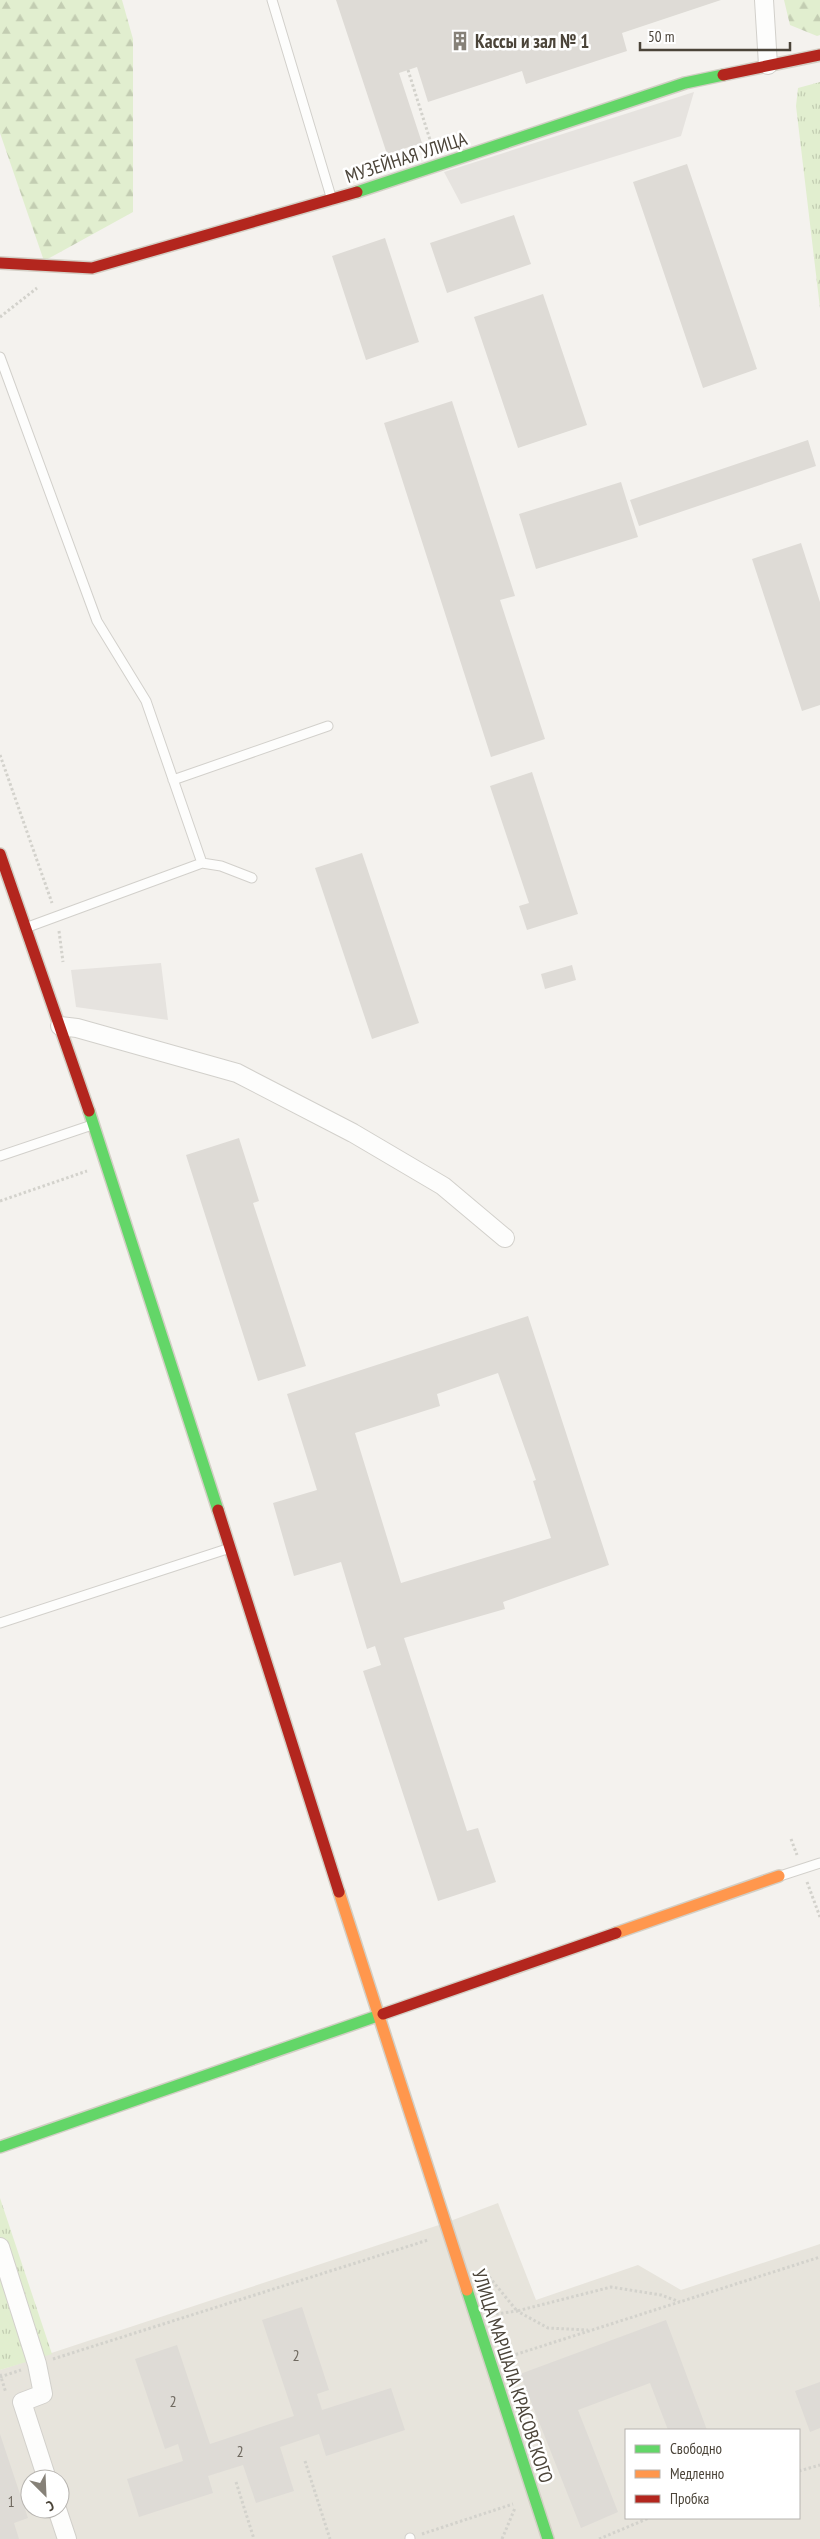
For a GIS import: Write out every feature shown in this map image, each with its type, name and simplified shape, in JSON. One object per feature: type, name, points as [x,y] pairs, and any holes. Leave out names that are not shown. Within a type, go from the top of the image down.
[{"type":"street","points":[[764,0],[768,66]]},
{"type":"street","name":"МУЗЕЙНАЯ УЛИЦА","points":[[0,263],[92,268],[332,200],[685,82],[820,55]]},
{"type":"street","name":"УЛИЦА МАРШАЛА КРАСОВСКОГО","points":[[0,854],[108,1164],[378,2016],[548,2539]]},
{"type":"street","points":[[60,1026],[76,1028],[237,1073],[353,1133],[444,1186],[505,1238]]},
{"type":"street","points":[[0,2147],[779,1876]]},
{"type":"street","points":[[0,2247],[37,2364],[43,2394],[22,2402],[44,2469]]},
{"type":"street","points":[[60,2519],[66,2539]]},
{"type":"lane","points":[[272,0],[332,200]]},
{"type":"lane","points":[[0,356],[97,621],[146,701],[202,863]]},
{"type":"lane","points":[[173,780],[328,726]]},
{"type":"lane","points":[[26,928],[202,863],[222,866],[252,878]]},
{"type":"lane","points":[[0,1156],[94,1124]]},
{"type":"lane","points":[[0,1622],[230,1548]]},
{"type":"lane","points":[[779,1876],[820,1863]]},
{"type":"path","points":[[408,70],[439,165]]},
{"type":"path","points":[[0,755],[57,917],[63,964]]},
{"type":"path","points":[[0,1201],[108,1164]]},
{"type":"path","points":[[0,2376],[431,2239]]},
{"type":"path","points":[[491,2363],[820,2257]]},
{"type":"path","points":[[476,2318],[517,2311],[611,2287],[661,2295],[680,2302]]},
{"type":"path","points":[[517,2311],[548,2328],[591,2330]]},
{"type":"path","points":[[305,2461],[330,2539]]},
{"type":"path","points":[[800,2471],[820,2465]]},
{"type":"path","points":[[236,2482],[254,2539]]},
{"type":"path","points":[[410,2538],[517,2503],[502,2539]]},
{"type":"path","points":[[599,2539],[647,2519]]},
{"type":"shaded area","points":[[694,92],[681,136],[461,204],[444,172]]},
{"type":"shaded area","points":[[161,963],[168,1020],[76,1007],[71,970]]},
{"type":"shaded area","points":[[498,2203],[536,2300],[638,2265],[681,2290],[820,2244],[820,2539],[0,2539],[0,2370],[445,2223]]},
{"type":"green space","points":[[0,0],[122,0],[133,39],[133,212],[44,261],[0,133]]},
{"type":"green space","points":[[784,0],[820,0],[820,35],[817,36],[790,25]]},
{"type":"green space","points":[[820,82],[820,308],[796,106],[798,88]]},
{"type":"green space","points":[[0,2198],[52,2354],[0,2370]]},
{"type":"building","points":[[336,0],[721,0],[622,33],[627,51],[526,84],[522,71],[428,102],[417,67],[399,73],[422,143],[387,154]]},
{"type":"building","points":[[687,164],[757,369],[703,388],[633,182]]},
{"type":"building","points":[[514,215],[531,264],[447,293],[430,243]]},
{"type":"building","points":[[385,238],[419,342],[366,360],[332,256]]},
{"type":"building","points":[[543,294],[587,425],[518,448],[474,317]]},
{"type":"building","points":[[452,401],[515,596],[500,600],[545,739],[491,757],[384,423]]},
{"type":"building","points":[[808,440],[816,466],[639,526],[630,500]]},
{"type":"building","points":[[621,482],[638,537],[536,569],[519,514]]},
{"type":"building","points":[[801,543],[820,602],[820,705],[802,711],[752,559]]},
{"type":"building","points":[[532,772],[578,914],[527,930],[519,906],[529,903],[490,786]]},
{"type":"building","points":[[362,853],[419,1023],[372,1039],[315,868]]},
{"type":"building","points":[[572,965],[576,980],[545,989],[541,974]]},
{"type":"building","points":[[239,1138],[259,1201],[253,1203],[306,1366],[258,1381],[186,1155]]},
{"type":"building","points":[[528,1316],[609,1565],[503,1602],[505,1609],[404,1638],[467,1831],[478,1828],[496,1882],[438,1901],[363,1671],[381,1665],[375,1646],[367,1649],[341,1562],[294,1576],[273,1503],[317,1490],[287,1394]],"holes":[[[498,1373],[536,1480],[533,1481],[551,1538],[401,1583],[355,1433],[440,1406],[437,1394]]]},
{"type":"building","points":[[302,2307],[329,2390],[317,2394],[322,2410],[391,2388],[405,2430],[326,2456],[319,2434],[280,2447],[294,2491],[256,2503],[243,2465],[208,2476],[213,2493],[139,2517],[127,2479],[183,2461],[178,2444],[165,2449],[135,2359],[177,2345],[210,2444],[294,2416],[262,2320]]},
{"type":"building","points":[[666,2320],[707,2429],[668,2429],[650,2383],[578,2410],[618,2512],[581,2528],[520,2374]]},
{"type":"building","points":[[820,2382],[820,2428],[810,2432],[795,2391]]},
{"type":"building","points":[[0,2434],[20,2494],[20,2519],[25,2519],[14,2523],[19,2539],[0,2539]]},
{"type":"traffic: fast","points":[[357,192],[685,83],[723,75]]},
{"type":"traffic: fast","points":[[89,1111],[218,1510]]},
{"type":"traffic: fast","points":[[0,2147],[383,2014]]},
{"type":"traffic: fast","points":[[467,2290],[548,2539]]},
{"type":"traffic: slow","points":[[616,1933],[779,1876]]},
{"type":"traffic: slow","points":[[339,1892],[467,2290]]},
{"type":"traffic: jam","points":[[723,75],[820,55]]},
{"type":"traffic: jam","points":[[0,263],[92,268],[357,192]]},
{"type":"traffic: jam","points":[[0,854],[89,1111]]},
{"type":"traffic: jam","points":[[218,1510],[339,1892]]},
{"type":"traffic: jam","points":[[383,2014],[616,1933]]},
{"type":"place","name":"Кассы и зал № 1","points":[[460,41]]}]
